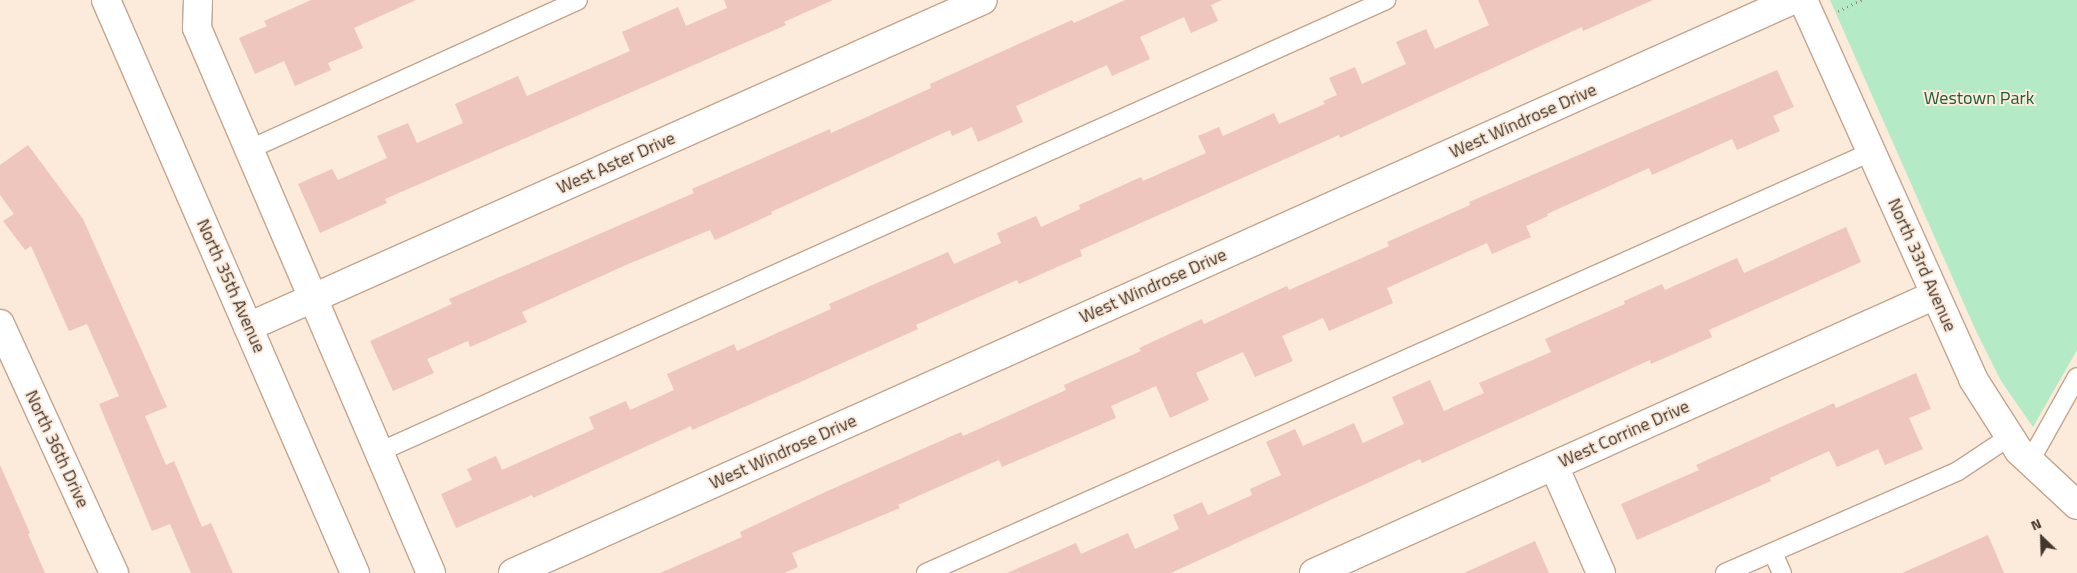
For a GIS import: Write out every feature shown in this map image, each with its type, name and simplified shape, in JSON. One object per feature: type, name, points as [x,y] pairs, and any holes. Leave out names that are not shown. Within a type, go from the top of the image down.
[{"type":"street","name":"North 35th Avenue","points":[[106,0],[355,573]]},
{"type":"street","points":[[198,0],[197,28],[431,573]]},
{"type":"street","name":"West Aster Drive","points":[[248,327],[983,0]]},
{"type":"street","name":"West Windrose Drive","points":[[513,573],[1792,0]]},
{"type":"street","name":"North 33rd Avenue","points":[[1803,0],[1973,379],[2009,437],[2030,461],[2077,505]]},
{"type":"street","name":"West Corrine Drive","points":[[1314,573],[1935,295]]},
{"type":"street","name":"North 36th Drive","points":[[0,324],[114,573]]},
{"type":"street","points":[[1554,466],[1601,573]]},
{"type":"lane","points":[[248,150],[578,0]]},
{"type":"lane","points":[[379,452],[1386,0]]},
{"type":"lane","points":[[926,573],[1871,152]]},
{"type":"lane","points":[[2030,461],[2077,376]]},
{"type":"lane","points":[[1726,573],[1958,471],[2009,437]]},
{"type":"lane","points":[[1773,552],[1782,573]]},
{"type":"path","points":[[1838,11],[1862,0]]},
{"type":"green space","name":"Westown Park","points":[[1830,0],[2077,0],[2077,350],[2033,427],[2001,381],[1976,331]]},
{"type":"building","points":[[311,0],[416,0],[354,28],[363,48],[328,63],[331,70],[295,86],[284,61],[255,74],[239,38],[267,26],[264,21]]},
{"type":"building","points":[[724,0],[833,0],[784,22],[786,25],[385,199],[387,203],[320,233],[298,184],[332,169],[338,180],[387,158],[377,136],[408,123],[417,143],[463,123],[455,104],[518,76],[527,96],[630,51],[622,32],[678,7],[686,26],[727,8]]},
{"type":"building","points":[[1125,0],[1222,0],[1211,5],[1218,21],[1191,33],[1184,17],[1140,37],[1150,59],[1112,76],[1107,65],[1016,106],[1023,122],[978,142],[972,127],[952,136],[950,130],[771,212],[772,214],[715,240],[710,230],[626,265],[522,312],[527,322],[470,347],[468,341],[427,359],[434,373],[393,391],[370,341],[452,304],[449,299],[694,193],[692,189],[830,129],[831,133],[931,88],[930,84],[1072,20],[1074,23]]},
{"type":"building","points":[[1478,0],[1653,0],[1583,31],[1582,27],[1340,138],[1339,135],[1080,250],[1082,256],[1019,284],[1017,280],[916,325],[918,329],[692,430],[691,426],[533,498],[532,495],[456,528],[441,494],[472,480],[467,469],[496,456],[502,470],[594,429],[589,417],[626,401],[630,410],[674,390],[667,374],[734,344],[737,351],[831,309],[829,304],[948,252],[954,264],[1001,243],[997,233],[1036,216],[1041,227],[1080,209],[1079,205],[1141,177],[1143,181],[1206,153],[1198,136],[1219,127],[1223,136],[1274,113],[1279,124],[1325,104],[1323,101],[1337,95],[1329,78],[1355,67],[1362,84],[1406,64],[1396,42],[1426,29],[1435,49],[1489,25]]},
{"type":"building","points":[[1777,70],[1794,107],[1773,116],[1780,131],[1737,150],[1732,139],[1652,175],[1649,168],[1547,214],[1548,216],[1526,226],[1531,237],[1492,254],[1487,243],[1387,288],[1393,303],[1329,331],[1323,318],[1282,336],[1293,361],[1255,377],[1243,352],[1196,373],[1209,400],[1170,418],[1156,386],[1111,406],[1116,418],[1002,467],[999,460],[898,505],[900,508],[792,553],[798,567],[784,573],[660,573],[742,537],[740,532],[823,493],[961,432],[963,436],[1066,390],[1064,385],[1141,351],[1139,348],[1202,319],[1204,324],[1287,286],[1289,290],[1389,246],[1387,242],[1470,205],[1469,202]]},
{"type":"building","points":[[28,145],[83,219],[167,407],[145,416],[166,465],[174,461],[202,527],[211,523],[233,573],[191,573],[170,524],[152,531],[99,404],[119,396],[87,324],[69,331],[31,246],[25,250],[3,221],[14,214],[0,195],[0,165]]},
{"type":"building","points":[[1846,227],[1861,262],[1709,330],[1712,337],[1651,364],[1650,360],[1422,463],[1420,459],[1171,573],[1007,573],[1076,543],[1081,554],[1128,533],[1135,549],[1179,529],[1173,515],[1202,502],[1208,515],[1252,495],[1250,489],[1281,475],[1266,442],[1295,429],[1303,446],[1354,423],[1363,443],[1404,424],[1392,397],[1430,380],[1444,411],[1484,393],[1479,383],[1551,352],[1545,339],[1625,304],[1624,301],[1662,284],[1665,290],[1737,258],[1744,273]]},
{"type":"building","points":[[1916,373],[1931,409],[1909,418],[1923,449],[1885,465],[1878,449],[1837,467],[1829,451],[1770,478],[1771,481],[1637,540],[1621,504],[1699,470],[1696,465],[1834,403],[1836,408]]},
{"type":"building","points":[[0,465],[30,533],[28,534],[45,573],[0,573]]},
{"type":"building","points":[[1988,535],[2004,573],[1902,573]]},
{"type":"building","points":[[1535,541],[1549,573],[1464,573]]}]
